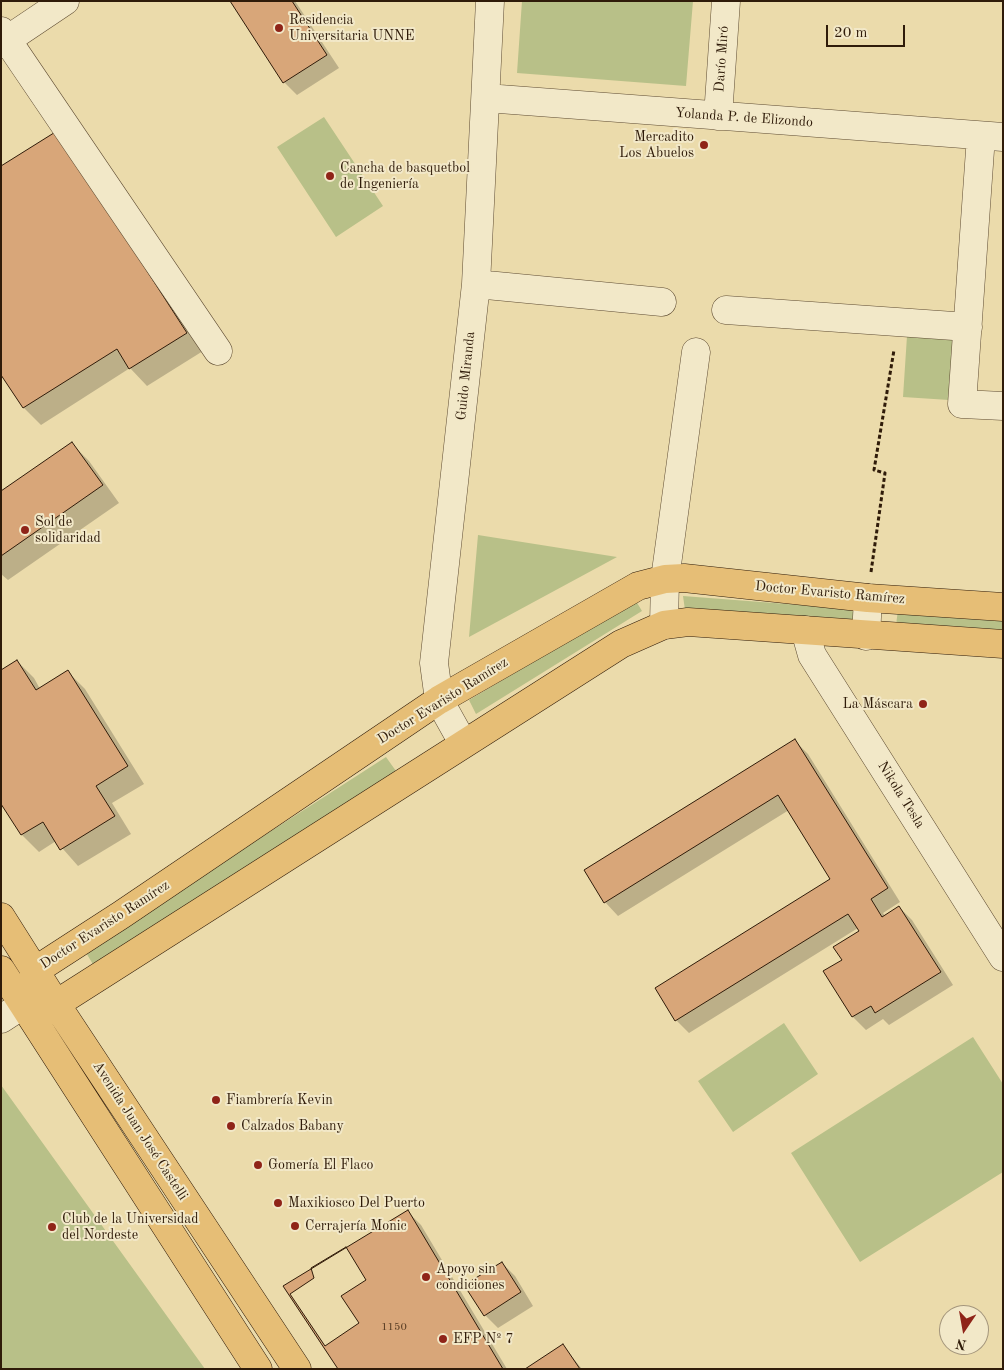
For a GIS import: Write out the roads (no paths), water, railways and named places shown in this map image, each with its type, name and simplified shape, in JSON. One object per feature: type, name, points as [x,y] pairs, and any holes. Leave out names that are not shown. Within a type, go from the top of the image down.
[{"type":"main road","name":"Doctor Evaristo Ramírez","points":[[24,1004],[36,970],[121,915],[439,700],[638,586],[665,579],[684,578],[868,598],[1003,607]]},
{"type":"main road","points":[[56,1004],[621,644],[664,624],[688,622],[866,636],[1003,644]]},
{"type":"main road","name":"Avenida Juan José Castelli","points":[[1,917],[56,1004],[297,1369]]},
{"type":"main road","name":"Avenida Juan José Castelli","points":[[1,970],[258,1369]]},
{"type":"street","points":[[65,1],[3,38],[218,352]]},
{"type":"street","name":"Guido Miranda","points":[[463,743],[439,700],[434,663],[476,284],[490,1]]},
{"type":"street","name":"Darío Miró","points":[[718,116],[726,1]]},
{"type":"street","name":"Yolanda P. de Elizondo","points":[[486,98],[992,137]]},
{"type":"street","points":[[992,137],[968,327],[962,404],[1003,406]]},
{"type":"street","points":[[476,284],[662,302]]},
{"type":"street","points":[[726,310],[968,327]]},
{"type":"street","points":[[664,624],[665,579],[696,352]]},
{"type":"street","points":[[866,636],[868,598]]},
{"type":"street","name":"Nikola Tesla","points":[[805,630],[812,655],[1003,957]]},
{"type":"street","points":[[1,1019],[24,1004],[56,1004]]},
{"type":"place","name":"Residencia Universitaria UNNE","points":[[279,28]]},
{"type":"place","name":"Mercadito Los Abuelos","points":[[704,145]]},
{"type":"place","name":"Cancha de basquetbol de Ingeniería","points":[[330,176]]},
{"type":"place","name":"Sol de solidaridad","points":[[25,530]]},
{"type":"place","name":"La Máscara","points":[[923,704]]},
{"type":"place","name":"Fiambrería Kevin","points":[[216,1100]]},
{"type":"place","name":"Calzados Babany","points":[[231,1126]]},
{"type":"place","name":"Gomería El Flaco","points":[[258,1165]]},
{"type":"place","name":"Maxikiosco Del Puerto","points":[[278,1203]]},
{"type":"place","name":"Cerrajería Monic","points":[[295,1226]]},
{"type":"place","name":"Club de la Universidad del Nordeste","points":[[52,1227]]},
{"type":"place","name":"Apoyo sin condiciones","points":[[426,1277]]},
{"type":"place","name":"EFP Nº 7","points":[[443,1339]]}]
